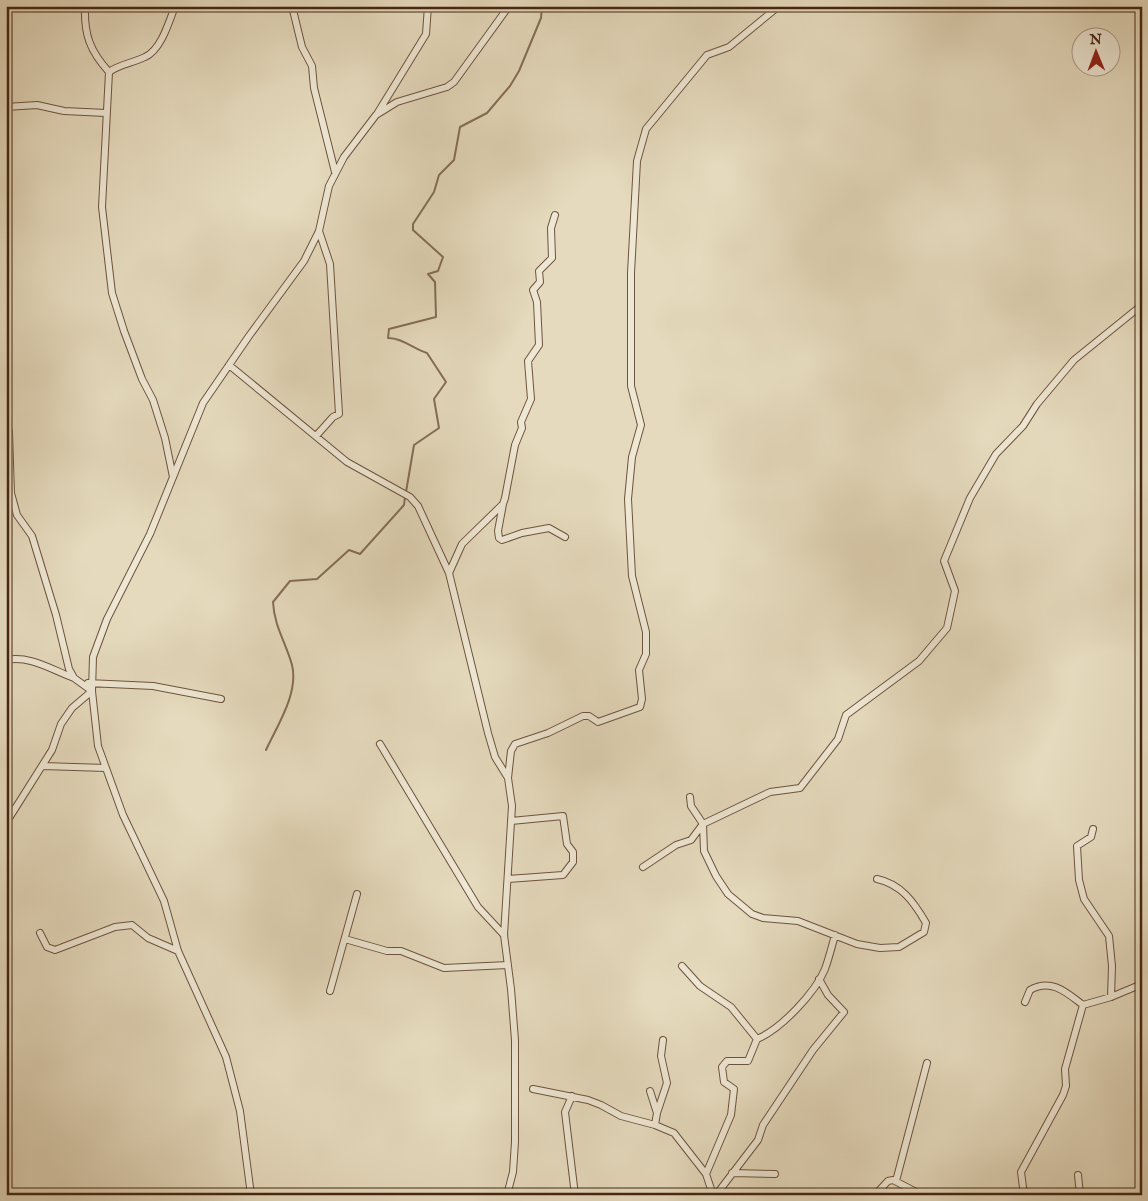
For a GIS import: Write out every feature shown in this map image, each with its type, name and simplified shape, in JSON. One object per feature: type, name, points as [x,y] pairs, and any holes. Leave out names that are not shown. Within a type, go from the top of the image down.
[{"type":"street","points":[[85,6],[84,21],[91,49],[109,72],[102,207],[112,293],[142,379],[153,400],[165,438],[173,477]]},
{"type":"street","points":[[109,72],[115,67],[147,56],[154,51],[175,6]]},
{"type":"street","points":[[292,6],[302,46],[312,66],[314,88],[335,172]]},
{"type":"street","points":[[251,1195],[240,1111],[226,1057],[178,951],[164,901],[123,814],[106,768],[94,726],[93,657],[107,619],[150,534],[203,403],[304,261],[319,231],[329,186],[335,172],[376,115],[426,34],[428,6]]},
{"type":"street","points":[[376,115],[397,102],[447,87],[454,82],[509,6]]},
{"type":"street","points":[[507,1195],[513,1172],[515,1142],[515,1040],[504,934],[512,806],[508,778],[511,751],[515,744],[555,730],[583,716],[590,716],[598,722],[640,707],[642,699],[639,670],[646,654],[646,632],[632,576],[628,500],[632,457],[641,425],[631,386],[632,274],[637,161],[646,129],[707,55],[729,47],[779,6]]},
{"type":"street","points":[[6,107],[37,105],[64,111],[106,113]]},
{"type":"street","points":[[554,215],[551,228],[552,258],[539,271],[540,282],[533,290],[537,302],[539,345],[528,361],[531,400],[521,422],[522,428],[515,445],[498,531],[499,538],[502,540],[522,533],[549,528],[566,537]]},
{"type":"street","points":[[316,436],[333,417],[339,414],[330,264],[319,231]]},
{"type":"street","points":[[644,867],[676,845],[691,840],[703,824],[770,792],[800,788],[838,738],[846,715],[919,661],[947,628],[955,591],[944,560],[970,498],[996,454],[1023,426],[1037,404],[1074,360],[1142,305]]},
{"type":"street","points":[[229,365],[347,462],[407,496],[426,518],[449,573],[482,700],[488,733],[496,757],[508,778]]},
{"type":"street","points":[[6,418],[9,432],[7,454],[11,493],[17,515],[32,536],[56,615],[69,669],[74,678]]},
{"type":"street","points":[[449,573],[462,544],[502,504]]},
{"type":"street","points":[[6,660],[23,658],[46,666],[92,687],[153,686],[222,698]]},
{"type":"street","points":[[6,823],[52,750],[61,724],[72,708],[92,687]]},
{"type":"street","points":[[380,744],[478,907],[504,934]]},
{"type":"street","points":[[42,766],[106,768]]},
{"type":"street","points":[[690,797],[691,806],[703,824],[704,851],[728,894],[752,914],[762,918],[798,921],[867,946],[894,948],[907,944],[924,932],[926,923],[900,888],[891,882],[877,879]]},
{"type":"street","points":[[508,879],[563,875],[573,862],[573,852],[567,844],[563,816],[511,821]]},
{"type":"street","points":[[1093,829],[1090,837],[1077,846],[1078,880],[1084,899],[1109,936],[1112,966],[1111,997]]},
{"type":"street","points":[[330,991],[356,894]]},
{"type":"street","points":[[40,933],[47,948],[55,950],[115,928],[132,925],[148,938],[178,951]]},
{"type":"street","points":[[706,1174],[734,1103],[734,1089],[724,1082],[722,1068],[727,1061],[748,1060],[758,1039],[780,1026],[824,971],[835,935]]},
{"type":"street","points":[[345,939],[387,951],[401,952],[444,968],[508,964]]},
{"type":"street","points":[[682,966],[700,986],[731,1007],[758,1039]]},
{"type":"street","points":[[533,1089],[572,1096],[601,1104],[621,1116],[655,1125],[674,1134],[706,1174],[715,1195],[758,1140],[763,1125],[813,1050],[844,1012],[828,995],[819,978]]},
{"type":"street","points":[[1083,1005],[1111,997],[1142,984]]},
{"type":"street","points":[[1025,1002],[1030,990],[1036,986],[1049,985],[1062,989],[1083,1005]]},
{"type":"street","points":[[1024,1195],[1021,1172],[1063,1095],[1066,1086],[1066,1069],[1083,1005]]},
{"type":"street","points":[[655,1125],[657,1113],[668,1083],[661,1056],[663,1040]]},
{"type":"street","points":[[896,1181],[927,1062]]},
{"type":"street","points":[[650,1091],[657,1113]]},
{"type":"street","points":[[572,1096],[565,1112],[575,1195]]},
{"type":"street","points":[[732,1173],[774,1174]]},
{"type":"street","points":[[1078,1175],[1080,1195]]},
{"type":"street","points":[[875,1195],[888,1181],[896,1181],[922,1195]]},
{"type":"waterway","points":[[406,492],[414,445],[439,428],[434,399],[446,382],[427,353],[393,338],[388,338],[389,329],[436,317],[435,282],[428,274],[438,271],[443,257],[413,230],[413,224],[434,192],[439,175],[454,160],[460,127],[487,113],[510,86],[519,71],[541,18],[542,6]]},
{"type":"waterway","points":[[266,750],[286,709],[290,698],[293,676],[290,657],[276,619],[273,602],[290,581],[317,579],[349,550],[360,554],[404,505],[405,497]]}]
